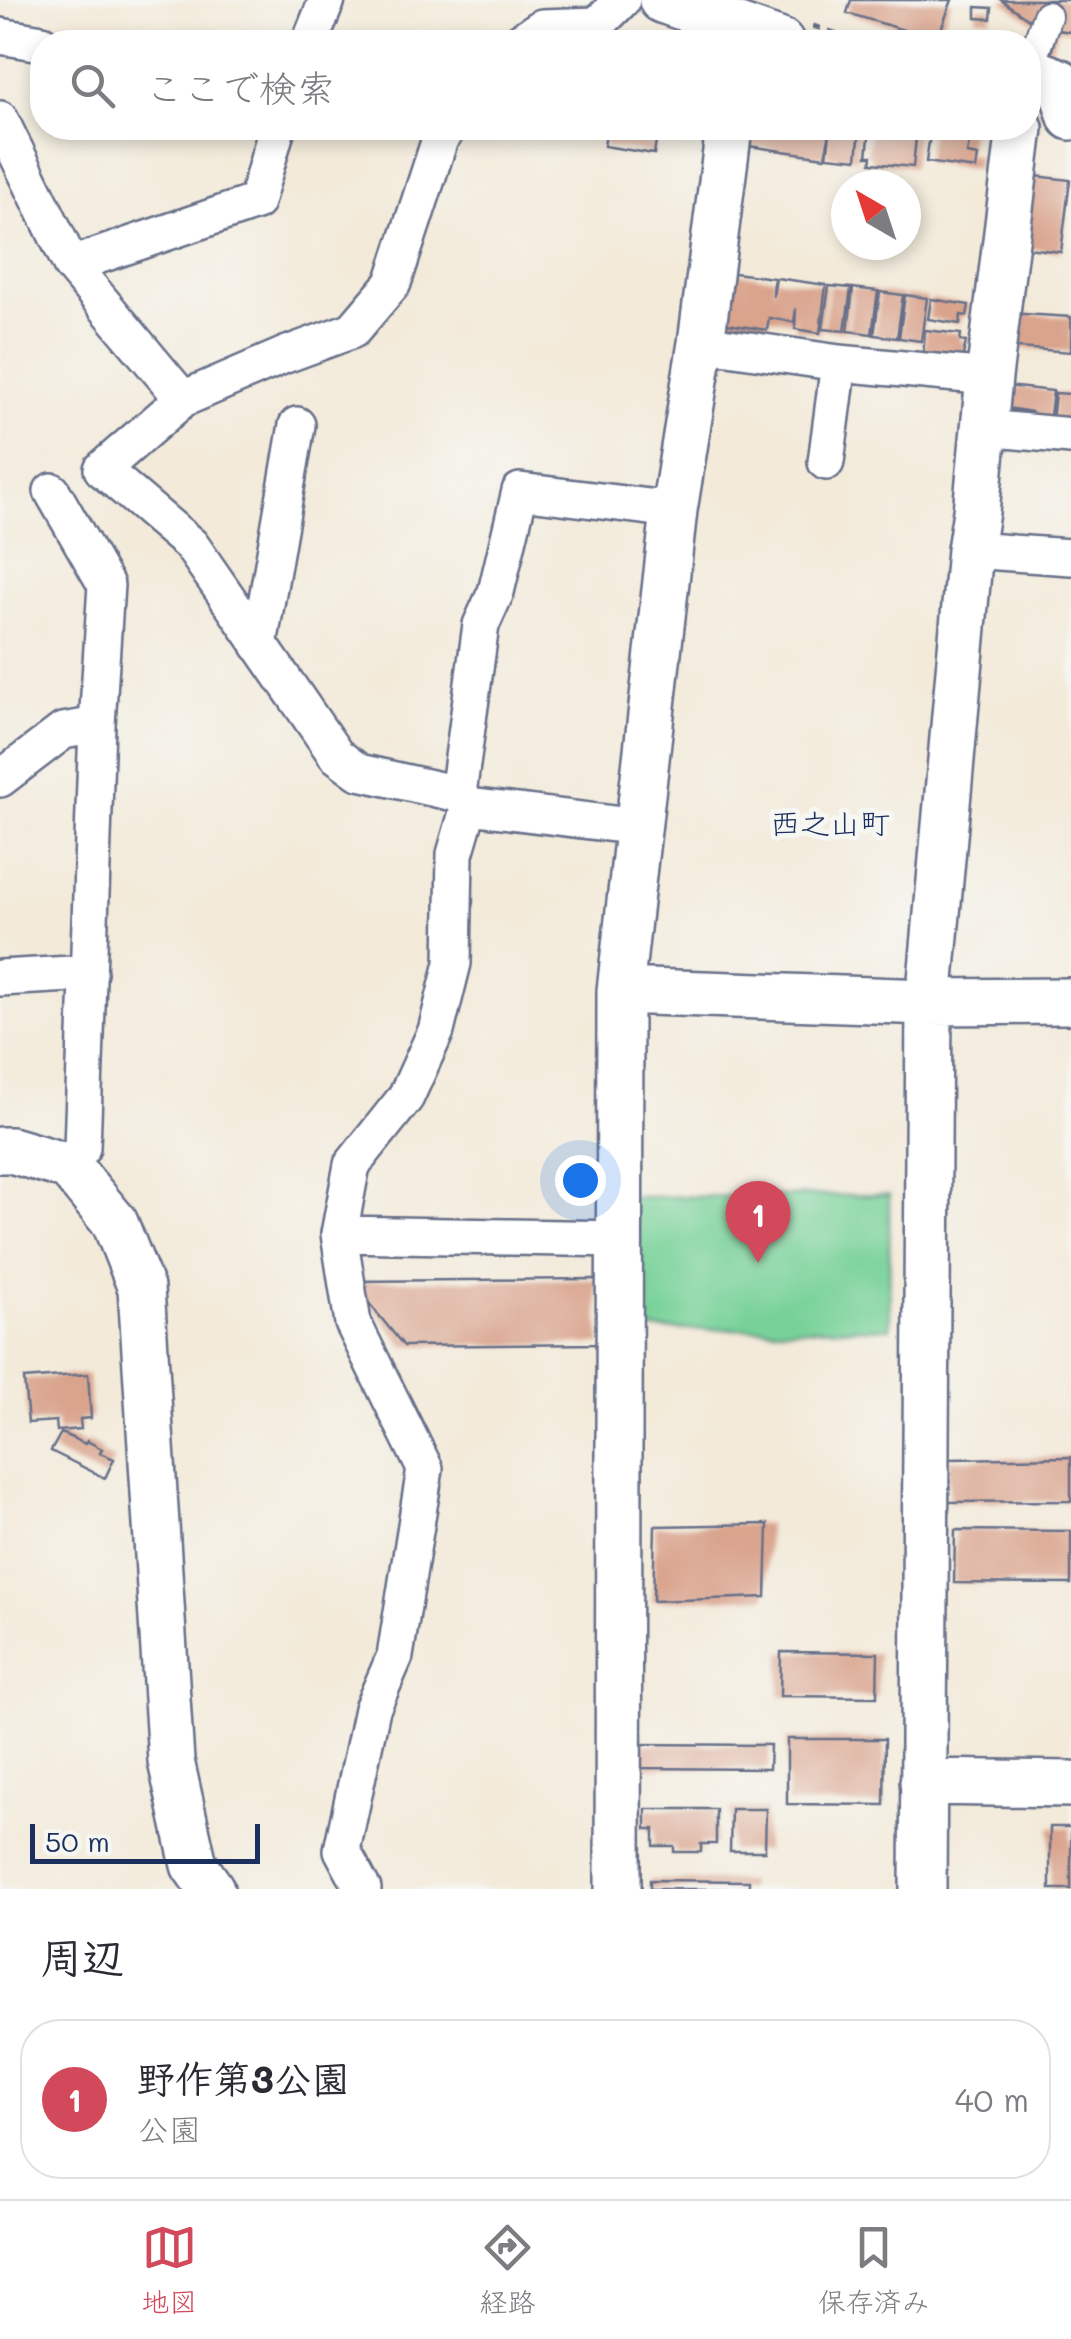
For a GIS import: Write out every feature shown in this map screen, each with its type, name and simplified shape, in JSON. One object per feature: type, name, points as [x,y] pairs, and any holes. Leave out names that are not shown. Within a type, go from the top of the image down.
[{"type":"street","points":[[315,30],[327,0]]},
{"type":"street","points":[[536,30],[542,26],[597,25],[622,0]]},
{"type":"street","points":[[662,0],[735,30]]},
{"type":"street","points":[[1041,31],[1046,16]]},
{"type":"street","points":[[0,36],[30,41]]},
{"type":"street","points":[[1041,66],[1060,82],[1071,117]]},
{"type":"street","points":[[0,118],[71,265],[183,399]]},
{"type":"street","points":[[1041,134],[1071,149]]},
{"type":"street","points":[[71,265],[256,202],[274,140]]},
{"type":"street","points":[[440,140],[392,284],[353,330],[183,399],[102,469],[191,545],[336,755],[359,772],[464,800],[638,827]]},
{"type":"street","points":[[618,1889],[620,991],[674,510],[726,140]]},
{"type":"street","points":[[923,1889],[928,1002],[970,550],[1018,140]]},
{"type":"street","points":[[700,343],[839,363],[989,376]]},
{"type":"street","points":[[826,462],[839,363]]},
{"type":"street","points":[[259,645],[297,507],[297,425]]},
{"type":"street","points":[[985,428],[1071,436]]},
{"type":"street","points":[[52,491],[106,585],[96,725],[82,1148],[69,1168]]},
{"type":"street","points":[[363,1889],[342,1850],[372,1709],[394,1656],[426,1469],[353,1323],[339,1234],[352,1165],[406,1097],[436,1030],[453,963],[456,854],[482,625],[496,592],[520,491],[674,510]]},
{"type":"street","points":[[970,550],[1071,557]]},
{"type":"street","points":[[0,779],[64,731],[96,725]]},
{"type":"street","points":[[0,978],[89,973]]},
{"type":"street","points":[[620,991],[928,1002],[1071,1001]]},
{"type":"street","points":[[0,1150],[69,1168],[115,1222],[141,1288],[170,1761],[194,1865],[212,1889]]},
{"type":"street","points":[[339,1234],[618,1239]]},
{"type":"street","points":[[923,1782],[1071,1784]]},
{"type":"green space","points":[[889,1195],[890,1328],[626,1330],[626,1197]]},
{"type":"building","points":[[851,0],[952,0],[941,30],[904,30],[847,13]]},
{"type":"building","points":[[1001,0],[1071,0],[1071,32],[1057,30],[1048,66],[1041,30],[1036,30],[1033,22]]},
{"type":"building","points":[[976,7],[992,8],[991,19],[976,18]]},
{"type":"building","points":[[605,140],[656,140],[654,154],[604,146]]},
{"type":"building","points":[[742,140],[829,140],[825,157],[741,145]]},
{"type":"building","points":[[829,140],[859,140],[857,159],[827,156]]},
{"type":"building","points":[[869,140],[916,140],[913,167],[871,163],[872,156],[867,156]]},
{"type":"building","points":[[929,140],[969,140],[967,154],[978,156],[976,169],[926,162]]},
{"type":"building","points":[[1027,175],[1070,180],[1061,252],[1018,247]]},
{"type":"building","points":[[734,273],[774,278],[773,297],[776,278],[826,285],[820,333],[795,329],[796,308],[794,322],[769,318],[767,330],[727,324]]},
{"type":"building","points":[[829,286],[851,288],[845,331],[823,329]]},
{"type":"building","points":[[853,288],[878,291],[872,334],[848,331]]},
{"type":"building","points":[[880,292],[903,295],[897,338],[874,335]]},
{"type":"building","points":[[905,295],[927,298],[921,341],[899,338]]},
{"type":"building","points":[[931,299],[969,305],[967,316],[961,315],[960,324],[928,319]]},
{"type":"building","points":[[1007,313],[1071,317],[1071,352],[1004,347]]},
{"type":"building","points":[[925,330],[961,334],[960,341],[966,342],[963,355],[959,360],[923,356]]},
{"type":"building","points":[[997,385],[1053,391],[1048,432],[995,408],[1032,412],[995,406]]},
{"type":"building","points":[[1055,393],[1071,394],[1071,433],[1051,431]]},
{"type":"building","points":[[596,1279],[601,1344],[404,1346],[351,1281]]},
{"type":"building","points":[[88,1374],[91,1418],[80,1419],[81,1429],[57,1431],[56,1421],[28,1423],[24,1379]]},
{"type":"building","points":[[61,1433],[85,1444],[87,1441],[114,1459],[105,1478],[51,1451]]},
{"type":"building","points":[[1071,1457],[1071,1501],[949,1502],[948,1459]]},
{"type":"building","points":[[768,1524],[766,1597],[653,1601],[655,1526]]},
{"type":"building","points":[[955,1530],[1071,1531],[1071,1584],[954,1583]]},
{"type":"building","points":[[781,1652],[878,1653],[877,1697],[780,1696]]},
{"type":"building","points":[[787,1739],[885,1739],[884,1805],[787,1804]]},
{"type":"building","points":[[634,1744],[770,1745],[769,1769],[634,1768]]},
{"type":"building","points":[[646,1809],[716,1809],[716,1844],[701,1844],[701,1852],[674,1852],[674,1846],[654,1846],[654,1829],[646,1829]]},
{"type":"building","points":[[731,1809],[766,1809],[765,1851],[730,1851]]},
{"type":"building","points":[[1050,1827],[1071,1827],[1071,1889],[1050,1889]]},
{"type":"building","points":[[650,1880],[749,1881],[749,1889],[650,1889]]},
{"type":"place","name":"野作第3公園","points":[[758,1263]]},
{"type":"district","name":"西之山町","points":[[830,824]]}]
